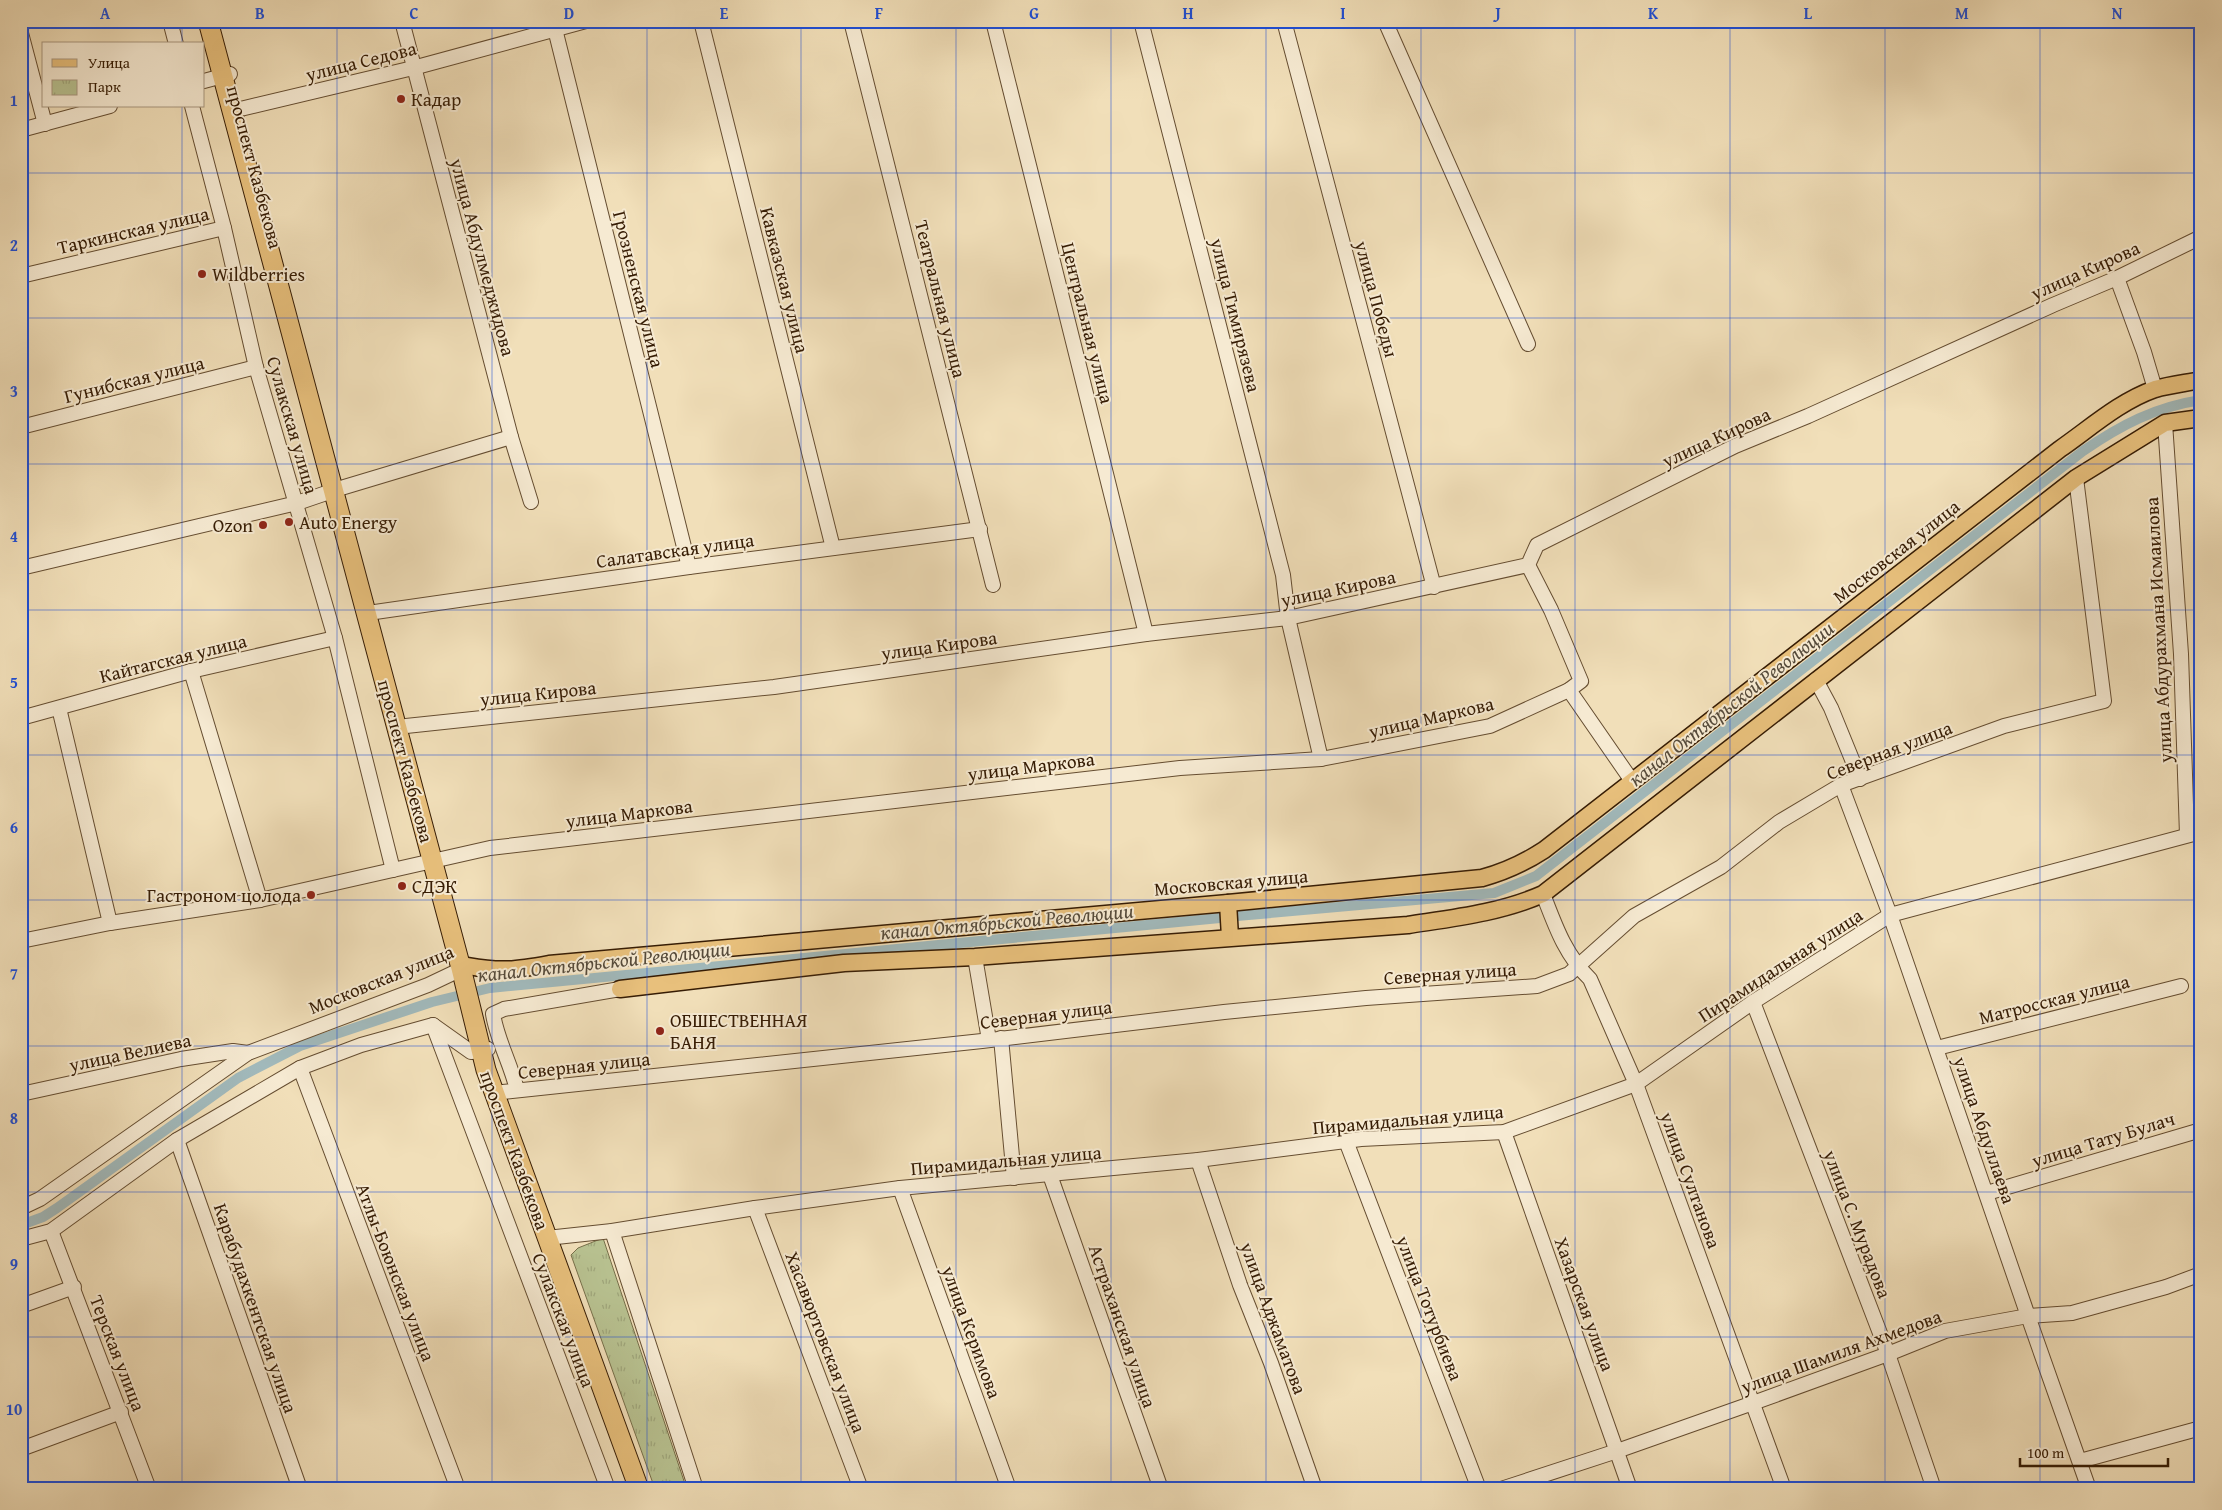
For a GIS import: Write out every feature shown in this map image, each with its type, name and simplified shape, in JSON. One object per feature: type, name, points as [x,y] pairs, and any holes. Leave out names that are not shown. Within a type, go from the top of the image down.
[{"type":"highway","name":"проспект Казбекова","points":[[208,21],[227,75]]},
{"type":"highway","name":"проспект Казбекова","points":[[216,21],[236,111],[466,975],[484,1050],[486,1070],[646,1489]]},
{"type":"highway","name":"проспект Казбекова","points":[[337,489],[375,612],[406,726],[436,860]]},
{"type":"highway","name":"проспект Казбекова","points":[[484,1050],[510,1091],[551,1237],[639,1489]]},
{"type":"main road","name":"Московская улица","points":[[466,975],[508,971],[549,964],[1228,903],[1482,878],[1500,873],[1544,850],[2060,449],[2122,406],[2155,389],[2201,380]]},
{"type":"main road","points":[[620,989],[844,963],[975,957],[1408,924],[1474,914],[1519,903],[1543,894],[2076,478],[2164,423],[2201,418]]},
{"type":"main road","points":[[1228,903],[1230,937]]},
{"type":"street","points":[[170,21],[175,42]]},
{"type":"street","name":"улица Абдулмеджидова","points":[[402,21],[511,437],[531,502]]},
{"type":"street","name":"улица Седова","points":[[236,111],[413,68],[554,25],[586,21]]},
{"type":"street","name":"Кавказская улица","points":[[701,21],[833,548]]},
{"type":"street","name":"Театральная улица","points":[[851,21],[993,585]]},
{"type":"street","name":"Центральная улица","points":[[993,21],[1146,634]]},
{"type":"street","name":"улица Тимирязева","points":[[1141,21],[1282,575],[1288,618],[1321,759]]},
{"type":"street","name":"улица Победы","points":[[1284,21],[1434,586]]},
{"type":"street","points":[[1385,21],[1528,344]]},
{"type":"street","name":"Грозненская улица","points":[[554,25],[689,567]]},
{"type":"street","points":[[21,33],[45,124]]},
{"type":"street","points":[[205,81],[227,75]]},
{"type":"street","points":[[21,130],[103,108]]},
{"type":"street","name":"Сулакская улица","points":[[193,108],[224,228],[256,367],[335,638],[393,870]]},
{"type":"street","name":"Таркинская улица","points":[[21,276],[224,228]]},
{"type":"street","name":"улица Кирова","points":[[406,726],[774,687],[1146,634],[1288,618],[1528,566],[1537,545],[1735,446],[1808,416],[2053,305],[2118,278],[2201,237]]},
{"type":"street","points":[[2118,278],[2155,389]]},
{"type":"street","name":"Гунибская улица","points":[[21,427],[256,367]]},
{"type":"street","name":"улица Абдурахмана Исмаилова","points":[[2164,423],[2181,654],[2187,835]]},
{"type":"street","points":[[21,568],[297,503],[337,489],[511,437]]},
{"type":"street","name":"Северная улица","points":[[510,1091],[995,1039],[1122,1023],[1357,999],[1537,986],[1570,974],[1634,916],[1720,867],[1780,822],[1842,785],[2004,726],[2104,701],[2076,478]]},
{"type":"street","name":"Салатавская улица","points":[[375,612],[689,567],[980,529]]},
{"type":"street","points":[[1528,566],[1551,610],[1581,681],[1569,690],[1632,781]]},
{"type":"street","name":"Кайтагская улица","points":[[22,714],[59,708],[191,671],[335,638]]},
{"type":"street","points":[[191,671],[260,900]]},
{"type":"street","points":[[1816,680],[1831,708],[1860,779]]},
{"type":"street","name":"улица Маркова","points":[[21,941],[110,922],[260,900],[490,848],[1180,768],[1321,759],[1490,726],[1569,690]]},
{"type":"street","points":[[59,708],[110,922]]},
{"type":"street","name":"улица Абдуллаева","points":[[1842,785],[1937,1048],[2089,1489]]},
{"type":"street","name":"Пирамидальная улица","points":[[551,1237],[612,1231],[755,1208],[900,1188],[1198,1160],[1346,1141],[1504,1132],[1636,1084],[1754,1002],[1890,915],[2201,832]]},
{"type":"street","name":"улица Султанова","points":[[1543,894],[1565,948],[1577,966],[1590,979],[1636,1084],[1784,1489]]},
{"type":"street","points":[[975,957],[995,1039],[1014,1178]]},
{"type":"street","name":"Московская улица","points":[[21,1208],[40,1199],[248,1052],[428,985],[466,975]]},
{"type":"street","name":"Матросская улица","points":[[1937,1048],[2181,986]]},
{"type":"street","points":[[510,1091],[512,1070],[495,1028],[493,1014],[504,1010],[620,989]]},
{"type":"street","name":"улица С. Мурадова","points":[[1754,1002],[1888,1354],[1934,1489]]},
{"type":"street","points":[[21,1239],[51,1231],[177,1140],[300,1068],[361,1045],[433,1025],[471,1052],[484,1050]]},
{"type":"street","name":"Сулакская улица","points":[[433,1025],[608,1489]]},
{"type":"street","name":"улица Велиева","points":[[21,1094],[181,1059],[233,1051],[248,1052]]},
{"type":"street","name":"Атлы-Боюнская улица","points":[[300,1068],[458,1489]]},
{"type":"street","name":"улица Тату Булач","points":[[1987,1193],[2201,1130]]},
{"type":"street","name":"Хазарская улица","points":[[1504,1132],[1630,1489]]},
{"type":"street","name":"Карабудахкентская улица","points":[[177,1140],[300,1489]]},
{"type":"street","name":"улица Тотурбиева","points":[[1346,1141],[1479,1489]]},
{"type":"street","name":"улица Аджаматова","points":[[1198,1160],[1240,1285],[1270,1362],[1315,1489]]},
{"type":"street","name":"Астраханская улица","points":[[1050,1175],[1161,1489]]},
{"type":"street","name":"улица Керимова","points":[[900,1188],[1009,1489]]},
{"type":"street","name":"Хасавюртовская улица","points":[[755,1208],[861,1489]]},
{"type":"street","name":"Терская улица","points":[[51,1231],[74,1287],[149,1489]]},
{"type":"street","points":[[612,1231],[696,1489]]},
{"type":"street","name":"улица Шамиля Ахмедова","points":[[1501,1489],[1617,1451],[1753,1403],[1888,1354],[1945,1331],[2028,1316],[2072,1313],[2166,1288],[2201,1274]]},
{"type":"street","points":[[21,1306],[74,1287]]},
{"type":"street","points":[[21,1449],[121,1412]]},
{"type":"street","points":[[2080,1461],[2201,1428]]},
{"type":"green space","points":[[603,1238],[685,1484],[672,1489],[655,1489],[571,1255],[578,1248]]},
{"type":"waterway","name":"канал Октябрьской Революции","points":[[1237,916],[1494,893],[1536,876],[2083,451],[2139,418],[2168,407],[2201,400]]},
{"type":"waterway","name":"канал Октябрьской Революции","points":[[21,1225],[43,1217],[57,1208],[238,1078],[300,1046],[432,1002],[490,988],[1220,918]]},
{"type":"place","name":"Кадар","points":[[401,99]]},
{"type":"place","name":"Wildberries","points":[[202,274]]},
{"type":"place","name":"Auto Energy","points":[[289,522]]},
{"type":"place","name":"Ozon","points":[[263,525]]},
{"type":"place","name":"СДЭК","points":[[402,886]]},
{"type":"place","name":"Гастроном цолода","points":[[311,895]]},
{"type":"place","name":"ОБШЕСТВЕННАЯ БАНЯ","points":[[660,1031]]}]
